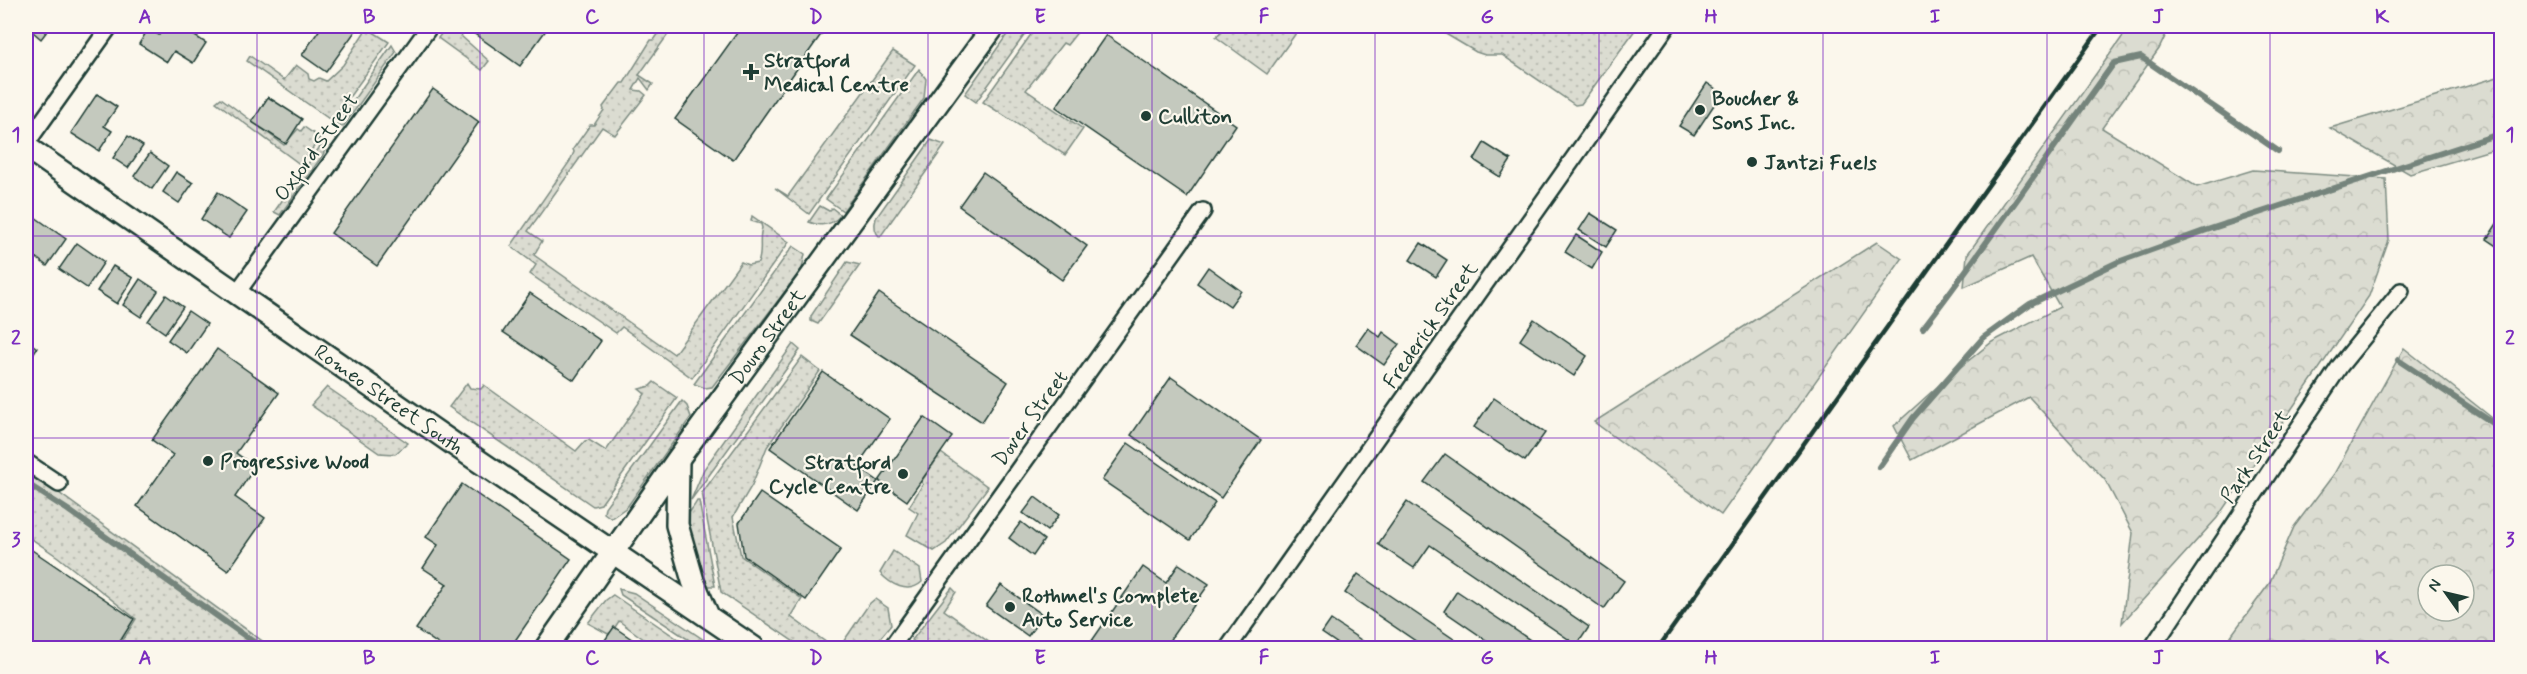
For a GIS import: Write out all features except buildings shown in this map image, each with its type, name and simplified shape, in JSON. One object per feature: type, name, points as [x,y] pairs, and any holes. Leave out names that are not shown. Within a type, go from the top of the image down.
[{"type":"main road","name":"Douro Street","points":[[546,648],[678,459],[994,26]]},
{"type":"main road","name":"Romeo Street South","points":[[26,146],[236,294],[754,648]]},
{"type":"main road","points":[[678,459],[677,525],[693,581],[708,616]]},
{"type":"street","points":[[26,146],[110,26]]},
{"type":"street","name":"Oxford Street","points":[[236,294],[430,26]]},
{"type":"street","name":"Frederick Street","points":[[1228,648],[1667,26]]},
{"type":"street","name":"Dover Street","points":[[891,648],[1203,211]]},
{"type":"street","name":"Park Street","points":[[2152,648],[2340,366],[2401,291]]},
{"type":"street","points":[[26,462],[59,484]]},
{"type":"green space","points":[[447,26],[469,26],[461,36],[489,61],[482,70],[438,38]]},
{"type":"green space","points":[[664,26],[674,26],[639,75],[653,84],[649,90],[640,78],[633,90],[641,91],[646,95],[615,135],[602,127],[528,231],[542,241],[534,255],[674,354],[741,262],[748,265],[758,263],[762,228],[761,224],[751,221],[752,216],[789,242],[692,378],[622,327],[616,333],[530,274],[536,265],[511,246],[570,161],[573,149],[590,125],[594,125],[604,110],[603,107],[621,83],[624,83],[651,40],[654,40]]},
{"type":"green space","points":[[1013,26],[1031,26],[976,102],[965,94]]},
{"type":"green space","points":[[1037,26],[1073,26],[1079,30],[1067,45],[1063,43],[1026,90],[1083,129],[1065,155],[983,102]]},
{"type":"green space","points":[[1226,26],[1301,26],[1267,74],[1216,37]]},
{"type":"green space","points":[[1432,26],[1638,26],[1581,104],[1575,105],[1502,55],[1485,55],[1476,52]]},
{"type":"green space","points":[[2130,26],[2170,26],[2159,49],[2102,128],[2197,187],[2253,170],[2386,179],[2389,240],[2369,296],[2217,518],[2122,623],[2133,533],[2105,480],[2029,397],[1912,460],[1894,426],[1948,377],[1992,342],[2060,307],[2031,257],[1964,287],[1967,255]]},
{"type":"green space","points":[[367,28],[389,42],[332,121],[247,61],[250,56],[284,80],[296,65],[308,74],[309,79],[314,81],[319,78],[326,81],[343,65]]},
{"type":"green space","points":[[392,45],[396,52],[343,127],[336,125]]},
{"type":"green space","points":[[893,51],[915,65],[809,214],[775,188],[788,196]]},
{"type":"green space","points":[[919,69],[926,79],[924,98],[843,211],[826,199]]},
{"type":"green space","points":[[2501,76],[2501,147],[2410,174],[2330,128]]},
{"type":"green space","points":[[221,98],[284,145],[298,129],[301,131],[304,127],[320,138],[301,165],[216,102]]},
{"type":"green space","points":[[931,140],[945,145],[880,237],[875,228],[876,218]]},
{"type":"green space","points":[[324,141],[329,146],[326,147],[323,155],[280,215],[274,212]]},
{"type":"green space","points":[[820,206],[829,211],[832,208],[841,215],[826,224],[809,222]]},
{"type":"green space","points":[[1877,242],[1902,259],[1721,515],[1594,422]]},
{"type":"green space","points":[[793,246],[805,254],[802,269],[712,387],[705,388],[694,384]]},
{"type":"green space","points":[[847,262],[860,265],[818,324],[811,321],[811,316]]},
{"type":"green space","points":[[793,344],[800,350],[691,500],[704,469]]},
{"type":"green space","points":[[2404,348],[2501,425],[2501,648],[2222,648],[2269,584],[2294,527],[2334,474]]},
{"type":"green space","points":[[802,357],[820,371],[767,447],[752,485],[733,517],[741,556],[802,599],[791,617],[834,648],[803,648],[721,592],[702,493]]},
{"type":"green space","points":[[654,382],[677,398],[601,504],[593,506],[449,407],[467,383],[470,388],[481,389],[484,385],[576,451],[585,441],[589,440],[606,451],[645,394],[639,389],[650,386]]},
{"type":"green space","points":[[327,387],[408,443],[395,454],[379,453],[311,405]]},
{"type":"green space","points":[[682,401],[687,406],[691,417],[627,507],[611,518],[604,513],[605,507]]},
{"type":"green space","points":[[941,453],[988,487],[946,543],[934,551],[907,535],[918,513],[909,507],[923,484],[921,482]]},
{"type":"green space","points":[[26,469],[272,648],[118,648],[136,619],[58,557],[26,535]]},
{"type":"green space","points":[[699,501],[715,586],[709,586],[704,579],[687,532],[689,513]]},
{"type":"green space","points":[[893,551],[920,569],[922,582],[917,586],[905,588],[889,581],[880,573]]},
{"type":"green space","points":[[952,588],[956,592],[944,610],[990,643],[986,648],[922,648],[912,640]]},
{"type":"green space","points":[[619,589],[634,593],[716,648],[701,648],[621,595]]},
{"type":"green space","points":[[613,595],[691,648],[656,648],[619,621],[610,635],[588,623],[606,600]]},
{"type":"green space","points":[[875,599],[888,608],[891,625],[872,648],[839,648],[869,604]]},
{"type":"waterway","points":[[1923,328],[1996,230],[2114,63],[2141,57],[2278,151]]},
{"type":"waterway","points":[[1879,467],[1913,418],[1983,338],[2030,304],[2118,262],[2204,231],[2502,133]]},
{"type":"waterway","points":[[2398,360],[2502,429]]},
{"type":"waterway","points":[[26,483],[68,510],[262,648]]},
{"type":"railway","points":[[1658,648],[2102,26]]},
{"type":"place","name":"Stratford Medical Centre","points":[[751,72]]},
{"type":"place","name":"Boucher & Sons Inc.","points":[[1700,110]]},
{"type":"place","name":"Culliton","points":[[1146,116]]},
{"type":"place","name":"Jantzi Fuels","points":[[1752,162]]},
{"type":"place","name":"Progressive Wood","points":[[208,461]]},
{"type":"place","name":"Stratford Cycle Centre","points":[[903,474]]},
{"type":"place","name":"Rothmel's Complete Auto Service","points":[[1010,607]]}]
